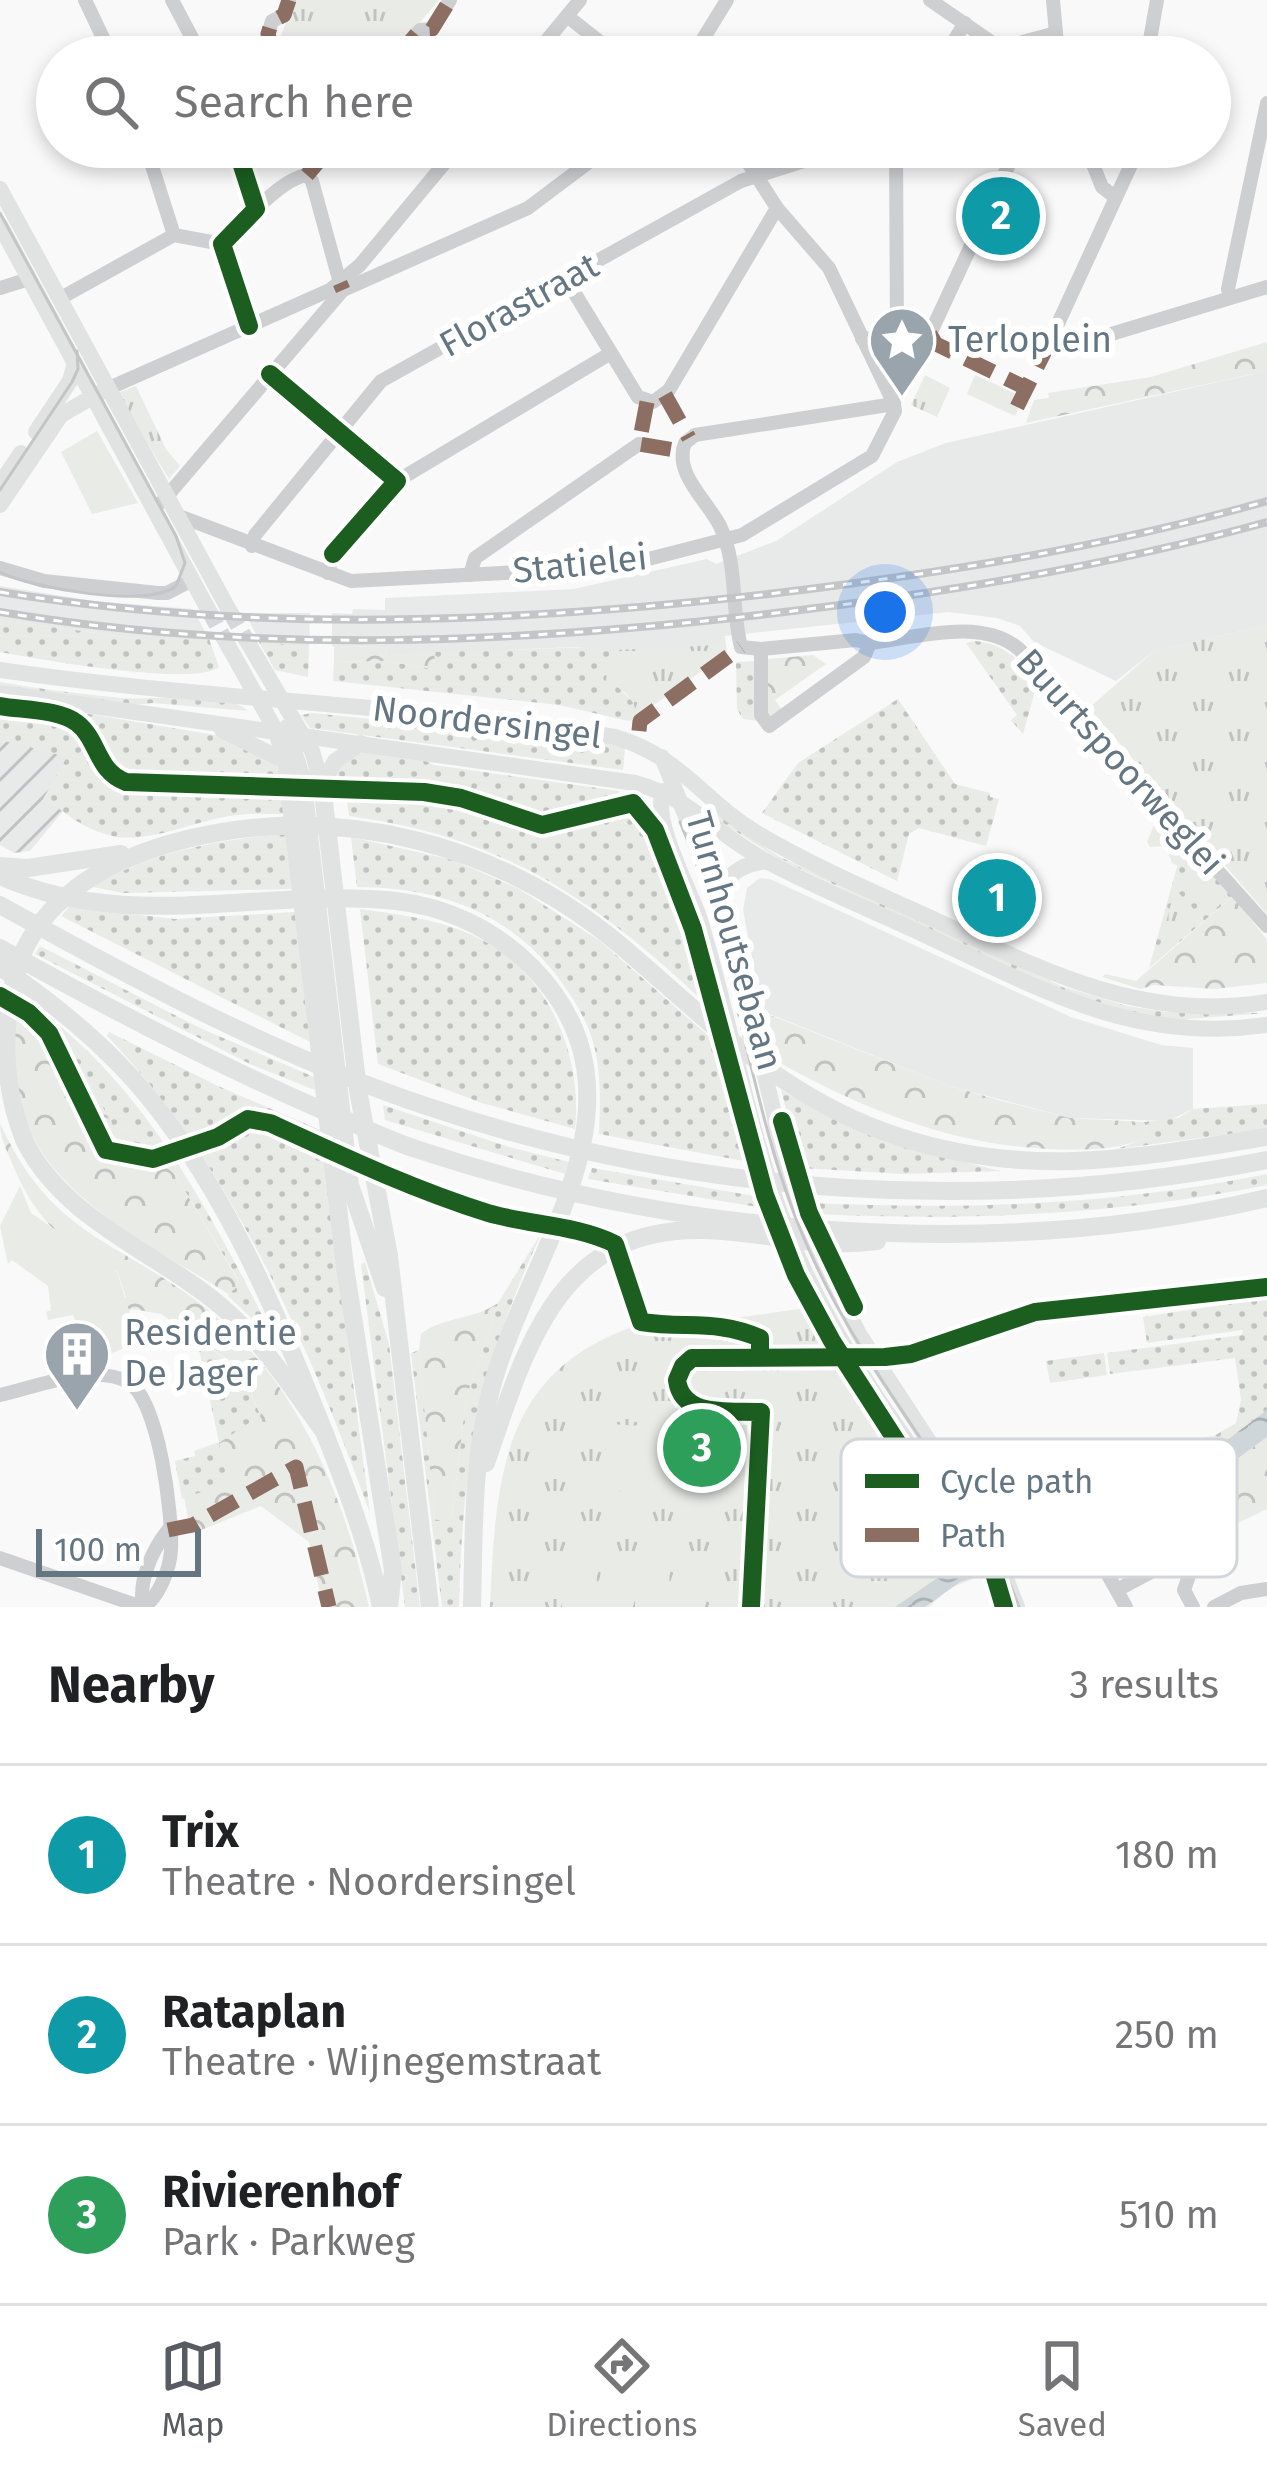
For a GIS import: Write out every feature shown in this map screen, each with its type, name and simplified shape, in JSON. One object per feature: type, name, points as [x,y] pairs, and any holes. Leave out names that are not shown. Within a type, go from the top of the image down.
[{"type":"highway","points":[[304,774],[331,1005],[356,1343],[393,1570],[385,1607]]},
{"type":"highway","points":[[304,774],[331,1005],[389,1256],[430,1607]]},
{"type":"highway","points":[[0,866],[70,863],[231,830],[340,827],[419,840],[474,857],[527,881],[587,919],[733,1045],[787,1085],[854,1120],[934,1148],[993,1160],[1077,1163],[1149,1157],[1267,1137]]},
{"type":"highway","points":[[167,845],[113,864],[71,892],[29,940],[10,986],[2,1029],[9,1103],[33,1157],[76,1205],[229,1313],[268,1355],[325,1433]]},
{"type":"highway","points":[[0,876],[48,895],[99,904],[165,908],[364,899],[414,904],[461,918],[508,946],[551,990],[576,1041],[586,1106],[578,1170],[511,1326],[489,1394],[479,1447],[472,1607]]},
{"type":"highway","points":[[0,905],[281,1049],[422,1106],[538,1141],[628,1161],[718,1178],[862,1190],[1030,1190],[1168,1178],[1267,1160]]},
{"type":"highway","points":[[0,948],[267,1086],[412,1148],[526,1182],[715,1218],[860,1231],[1031,1231],[1210,1211],[1267,1198]]},
{"type":"highway","points":[[0,967],[106,1052],[180,1141],[274,1312],[351,1502],[385,1607]]},
{"type":"highway","points":[[343,1183],[393,1309]]},
{"type":"highway","points":[[474,1526],[485,1465],[532,1346],[582,1267],[615,1244],[645,1233],[705,1229],[816,1245],[950,1231]]},
{"type":"main road","points":[[0,189],[59,298],[96,392],[161,503],[179,517],[230,612]]},
{"type":"main road","points":[[0,225],[74,366],[138,447],[169,535],[209,611]]},
{"type":"main road","points":[[0,484],[64,390],[74,366]]},
{"type":"main road","points":[[64,390],[96,392]]},
{"type":"main road","points":[[0,505],[62,415],[96,392]]},
{"type":"main road","points":[[225,640],[257,697],[289,732]]},
{"type":"main road","points":[[247,641],[280,698],[304,774]]},
{"type":"main road","name":"Noordersingel","points":[[0,670],[280,698],[631,742],[662,756],[757,832],[1061,979],[1123,998],[1167,1005],[1209,1008],[1267,1002]]},
{"type":"main road","name":"Noordersingel","points":[[0,693],[587,775],[674,793],[766,861],[1099,1013],[1161,1028],[1267,1025]]},
{"type":"main road","points":[[199,721],[237,735],[304,774]]},
{"type":"main road","points":[[304,774],[361,742]]},
{"type":"main road","name":"Turnhoutsebaan","points":[[662,756],[726,916],[798,1205],[844,1308],[928,1439]]},
{"type":"main road","points":[[674,793],[698,784]]},
{"type":"main road","name":"Turnhoutsebaan","points":[[674,793],[659,811],[701,922],[744,1092],[790,1238],[824,1309],[908,1439]]},
{"type":"main road","points":[[726,916],[726,880],[742,867],[766,861]]},
{"type":"main road","points":[[1005,1577],[1017,1607]]},
{"type":"street","points":[[85,0],[102,36]]},
{"type":"street","points":[[172,0],[191,36]]},
{"type":"street","points":[[268,36],[272,21],[284,15],[289,0]]},
{"type":"street","points":[[415,36],[420,30],[432,29],[450,0]]},
{"type":"street","points":[[551,36],[580,0]]},
{"type":"street","points":[[705,36],[727,0]]},
{"type":"street","points":[[930,0],[981,36]]},
{"type":"street","points":[[1050,36],[1056,34],[1053,0]]},
{"type":"street","points":[[1151,36],[1156,0]]},
{"type":"street","points":[[568,16],[593,36]]},
{"type":"street","points":[[957,36],[965,23]]},
{"type":"street","points":[[1230,298],[1228,289],[1267,103]]},
{"type":"street","points":[[153,168],[174,235]]},
{"type":"street","points":[[243,168],[256,209]]},
{"type":"street","points":[[222,244],[256,209],[313,168]]},
{"type":"street","points":[[161,503],[441,168]]},
{"type":"street","points":[[96,392],[528,208],[581,168]]},
{"type":"street","points":[[724,541],[681,460],[685,443],[695,435],[894,404],[829,268],[777,208],[751,168]]},
{"type":"street","name":"Florastraat","points":[[252,546],[255,535],[382,382],[755,175],[778,168]]},
{"type":"street","points":[[896,168],[897,336]]},
{"type":"street","points":[[862,339],[930,334],[1007,168]]},
{"type":"street","points":[[1094,168],[1102,187],[1115,197]]},
{"type":"street","points":[[1130,168],[1050,340],[1065,348],[1267,286]]},
{"type":"street","points":[[307,175],[348,283]]},
{"type":"street","points":[[566,279],[638,397],[653,402],[669,390],[777,208]]},
{"type":"street","points":[[59,298],[174,235],[222,244]]},
{"type":"street","points":[[222,244],[248,326]]},
{"type":"street","points":[[0,288],[29,279]]},
{"type":"street","points":[[328,573],[333,554],[397,481],[611,353]]},
{"type":"street","points":[[270,374],[397,481]]},
{"type":"street","name":"Statielei","points":[[179,517],[351,580],[617,567],[742,535],[872,456],[895,411],[894,404]]},
{"type":"street","points":[[470,574],[475,558],[639,444]]},
{"type":"street","points":[[169,535],[214,532]]},
{"type":"street","name":"Buurtspoorweglei","points":[[724,541],[741,647],[870,643],[966,632],[1012,643],[1267,926]]},
{"type":"street","points":[[0,568],[44,581],[158,593],[192,580]]},
{"type":"street","points":[[761,649],[761,715],[769,726],[865,657],[870,643]]},
{"type":"street","points":[[0,1395],[94,1375],[113,1376],[135,1387],[150,1413],[170,1508],[171,1551],[156,1598],[143,1607],[0,1558]]},
{"type":"street","points":[[751,1607],[758,1450]]},
{"type":"street","points":[[1109,1577],[1126,1607]]},
{"type":"street","points":[[1117,1590],[1141,1577]]},
{"type":"street","points":[[1189,1577],[1184,1590],[1193,1607]]},
{"type":"street","points":[[1214,1607],[1241,1593],[1267,1589]]},
{"type":"shaded area","points":[[1267,371],[1267,625],[1154,651],[1116,681],[1034,642],[1020,626],[949,612],[725,636],[718,645],[625,651],[575,647],[387,655],[386,647],[332,646],[332,613],[385,610],[385,598],[574,589],[707,559],[716,564],[776,541],[897,462],[946,443]]},
{"type":"shaded area","points":[[0,586],[93,601],[193,609],[209,639],[141,639],[0,620]]},
{"type":"shaded area","points":[[245,613],[310,613],[309,646],[303,646],[303,659],[269,659]]},
{"type":"shaded area","points":[[0,732],[71,744],[64,810],[30,851],[14,853],[0,845]]},
{"type":"shaded area","points":[[760,878],[1071,1017],[1161,1045],[1193,1048],[1193,1109],[1168,1121],[1070,1118],[950,1086],[762,1011],[743,910],[747,888]]},
{"type":"green space","points":[[294,0],[439,0],[409,36],[281,36]]},
{"type":"green space","points":[[1267,342],[1267,371],[1026,423],[1034,400],[1049,398],[1048,393],[1151,377]]},
{"type":"green space","points":[[925,375],[950,388],[937,417],[911,405]]},
{"type":"green space","points":[[975,375],[1023,397],[1015,416],[967,394]]},
{"type":"green space","points":[[136,386],[166,449],[180,466],[169,479],[119,396]]},
{"type":"green space","points":[[97,431],[138,503],[92,514],[61,452]]},
{"type":"green space","points":[[0,620],[141,639],[209,639],[219,667],[204,672],[149,673],[0,652]]},
{"type":"green space","points":[[1267,625],[1267,914],[1089,708],[1154,651]]},
{"type":"green space","points":[[725,636],[727,653],[637,717],[627,695],[606,682],[608,661],[617,650],[718,645]]},
{"type":"green space","points":[[975,641],[1006,651],[1043,688],[1035,691],[1023,734],[1011,720],[1017,715],[966,643]]},
{"type":"green space","points":[[259,642],[309,646],[308,677],[275,670]]},
{"type":"green space","points":[[334,646],[386,647],[387,655],[434,652],[435,660],[428,668],[384,661],[334,662]]},
{"type":"green space","points":[[617,650],[608,661],[616,685],[635,704],[637,717],[629,721],[559,705],[333,681],[334,662],[384,661],[428,668],[435,660],[434,652]]},
{"type":"green space","points":[[813,655],[826,664],[775,700],[782,710],[773,717],[768,714],[768,659]]},
{"type":"green space","points":[[754,661],[754,711],[759,721],[743,719],[737,709],[736,662]]},
{"type":"green space","points":[[0,682],[121,698],[206,698],[248,711],[134,705]]},
{"type":"green space","points":[[898,699],[955,784],[999,799],[986,846],[919,828],[909,834],[897,881],[762,813],[798,763]]},
{"type":"green space","points":[[47,707],[227,737],[276,764],[282,785],[126,778],[111,768],[79,720],[47,711]]},
{"type":"green space","points":[[0,710],[45,716],[76,727],[102,770],[119,785],[282,791],[285,814],[222,817],[139,837],[97,831],[43,799],[67,757],[0,740]]},
{"type":"green space","points":[[301,715],[607,743],[625,748],[623,770],[310,728]]},
{"type":"green space","points":[[357,750],[619,791],[619,809],[637,812],[661,854],[711,1009],[629,937],[547,880],[456,840],[349,816],[344,778],[330,777]]},
{"type":"green space","points":[[1136,753],[1192,823],[1187,827],[1188,861],[1180,867],[1172,863],[1166,846],[1150,847],[1147,842],[1159,813],[1132,766]]},
{"type":"green space","points":[[717,814],[778,856],[1061,986],[1166,1012],[1267,1013],[1175,1020],[1143,1017],[1060,990],[777,858],[717,819]]},
{"type":"green space","points":[[1175,831],[1233,896],[1149,968],[1180,856]]},
{"type":"green space","points":[[287,834],[292,889],[123,893],[93,887],[138,864],[186,849]]},
{"type":"green space","points":[[351,837],[453,860],[519,889],[600,941],[720,1046],[749,1162],[599,1134],[599,1078],[593,1042],[578,1008],[549,967],[504,926],[450,900],[357,887]]},
{"type":"green space","points":[[1199,868],[1226,899],[1210,914],[1182,883]]},
{"type":"green space","points":[[1175,889],[1203,919],[1156,960]]},
{"type":"green space","points":[[1233,896],[1267,940],[1267,983],[1141,989],[1102,977],[1136,981]]},
{"type":"green space","points":[[69,907],[175,919],[295,912],[310,1042],[61,916]]},
{"type":"green space","points":[[360,909],[457,929],[520,967],[554,1015],[565,1042],[573,1070],[575,1129],[482,1103],[378,1064]]},
{"type":"green space","points":[[40,946],[200,1028],[314,1077],[315,1090],[252,1065],[35,954]]},
{"type":"green space","points":[[18,995],[102,1065],[137,1106],[198,1196],[275,1340],[228,1296],[238,1279],[176,1176],[147,1148],[141,1134],[113,1125],[89,1084],[14,1014]]},
{"type":"green space","points":[[762,1012],[950,1086],[1070,1118],[1144,1122],[1146,1130],[1141,1140],[1129,1144],[1072,1150],[1011,1146],[940,1131],[872,1108],[773,1059]]},
{"type":"green space","points":[[14,1014],[89,1084],[113,1125],[141,1134],[147,1148],[176,1176],[238,1280],[236,1288],[228,1294],[131,1234],[99,1211],[45,1157],[27,1125],[17,1088]]},
{"type":"green space","points":[[109,1032],[320,1130],[370,1513],[293,1322],[262,1260],[193,1142],[107,1036]]},
{"type":"green space","points":[[781,1090],[888,1138],[1001,1171],[903,1174],[801,1168]]},
{"type":"green space","points":[[1267,1104],[1267,1129],[1117,1149],[1141,1140],[1144,1122],[1178,1118],[1193,1109]]},
{"type":"green space","points":[[383,1105],[569,1162],[565,1174],[385,1120]]},
{"type":"green space","points":[[0,1123],[20,1161],[65,1214],[206,1308],[267,1370],[313,1443],[331,1483],[369,1607],[323,1607],[309,1542],[261,1506],[191,1534],[184,1497],[228,1485],[219,1443],[261,1415],[237,1366],[161,1314],[133,1309],[95,1321],[92,1308],[126,1297],[117,1271],[68,1243],[43,1217],[14,1168]]},
{"type":"green space","points":[[592,1168],[760,1197],[764,1208],[588,1179]]},
{"type":"green space","points":[[1267,1174],[1267,1185],[1211,1195],[1043,1213],[816,1214],[813,1203],[1041,1203],[1154,1193]]},
{"type":"green space","points":[[20,1186],[31,1213],[117,1272],[139,1342],[92,1361],[73,1315],[48,1320],[48,1286],[12,1260],[8,1264],[0,1226]]},
{"type":"green space","points":[[543,1230],[504,1324],[479,1413],[465,1505],[459,1607],[442,1607],[411,1353],[419,1350],[435,1520],[452,1518],[466,1398],[498,1303]]},
{"type":"green space","points":[[365,1262],[389,1344],[420,1607],[405,1607],[361,1264]]},
{"type":"green space","points":[[1267,1298],[1267,1410],[1228,1439],[1194,1439],[1214,1436],[1236,1423],[1241,1400],[1235,1358],[1110,1374],[1107,1353],[1242,1335],[1243,1330],[1147,1343],[1143,1317]]},
{"type":"green space","points":[[498,1303],[466,1398],[452,1518],[435,1521],[421,1334]]},
{"type":"green space","points":[[805,1308],[889,1439],[841,1439],[841,1577],[978,1577],[948,1589],[929,1607],[490,1607],[497,1506],[506,1462],[520,1422],[542,1387],[572,1358],[614,1334],[668,1317],[732,1318]]},
{"type":"green space","points":[[197,1340],[237,1366],[261,1416],[229,1485],[182,1499],[175,1461],[219,1442]]},
{"type":"green space","points":[[1104,1353],[1107,1375],[1050,1383],[1046,1361]]},
{"type":"green space","points":[[609,1424],[642,1426],[638,1492],[605,1490]]},
{"type":"green space","points":[[645,1426],[678,1428],[675,1494],[642,1493]]},
{"type":"green space","points":[[681,1428],[715,1430],[711,1496],[678,1495]]},
{"type":"green space","points":[[1267,1437],[1267,1509],[1237,1524],[1237,1459]]},
{"type":"green space","points":[[564,1560],[598,1561],[595,1607],[562,1607]]},
{"type":"green space","points":[[601,1561],[634,1563],[632,1607],[599,1607]]},
{"type":"green space","points":[[637,1564],[670,1565],[668,1607],[635,1607]]},
{"type":"green space","points":[[674,1565],[707,1567],[705,1607],[671,1607]]},
{"type":"water","points":[[1267,1410],[1267,1437],[1237,1459],[1237,1439],[1228,1439]]},
{"type":"water","points":[[939,1577],[976,1577],[960,1582],[925,1607],[895,1607]]},
{"type":"tunnel","points":[[209,611],[225,640]]},
{"type":"tunnel","points":[[230,612],[247,641]]},
{"type":"tram line","points":[[0,213],[176,536],[185,563],[176,586],[141,596],[63,590],[0,572]]},
{"type":"tram line","points":[[0,490],[72,382],[78,369],[77,351]]},
{"type":"tram line","points":[[680,822],[717,929],[789,1200],[855,1338],[921,1439]]},
{"type":"tram line","points":[[1006,1577],[1019,1607]]},
{"type":"railway","points":[[0,592],[97,605],[291,619],[388,620],[583,611],[777,593],[963,567],[1146,532],[1267,501]]},
{"type":"railway","points":[[0,612],[94,625],[284,639],[569,633],[759,615],[951,589],[1141,553],[1267,522]]},
{"type":"marked path","points":[[269,36],[272,21],[284,15],[289,0]]},
{"type":"marked path","points":[[415,36],[420,30],[432,29],[450,0]]},
{"type":"marked path","points":[[307,175],[313,168]]},
{"type":"marked path","points":[[340,283],[343,290]]},
{"type":"marked path","points":[[930,334],[936,344],[1026,388]]},
{"type":"marked path","points":[[1017,407],[1050,341]]},
{"type":"marked path","points":[[665,395],[689,438]]},
{"type":"marked path","points":[[647,402],[639,444],[681,451]]},
{"type":"marked path","points":[[639,731],[640,721],[741,647]]},
{"type":"marked path","points":[[168,1530],[193,1525],[296,1467],[329,1607]]},
{"type":"cycle path","points":[[243,168],[256,209],[222,244],[249,326]]},
{"type":"cycle path","points":[[270,374],[397,481],[333,554]]},
{"type":"cycle path","points":[[0,706],[69,718],[84,730],[109,771],[126,782],[424,792],[461,798],[542,825],[633,803],[655,830],[693,929],[765,1195],[796,1275],[895,1439]]},
{"type":"cycle path","points":[[0,996],[29,1013],[49,1033],[106,1150],[153,1159],[218,1137],[248,1119],[270,1123],[460,1204],[615,1244],[641,1322],[744,1332],[760,1338],[760,1357]]},
{"type":"cycle path","points":[[782,1121],[809,1213],[854,1307]]},
{"type":"cycle path","points":[[751,1607],[761,1412],[710,1410],[688,1401],[677,1380],[692,1358],[911,1354],[1035,1312],[1267,1287]]},
{"type":"cycle path","points":[[995,1577],[1004,1607]]},
{"type":"place","name":"Rataplan","points":[[1001,216]]},
{"type":"place","name":"Terloplein","points":[[902,399]]},
{"type":"place","name":"Trix","points":[[997,898]]},
{"type":"place","name":"Residentie De Jager","points":[[77,1413]]},
{"type":"place","name":"Rivierenhof","points":[[702,1448]]}]
